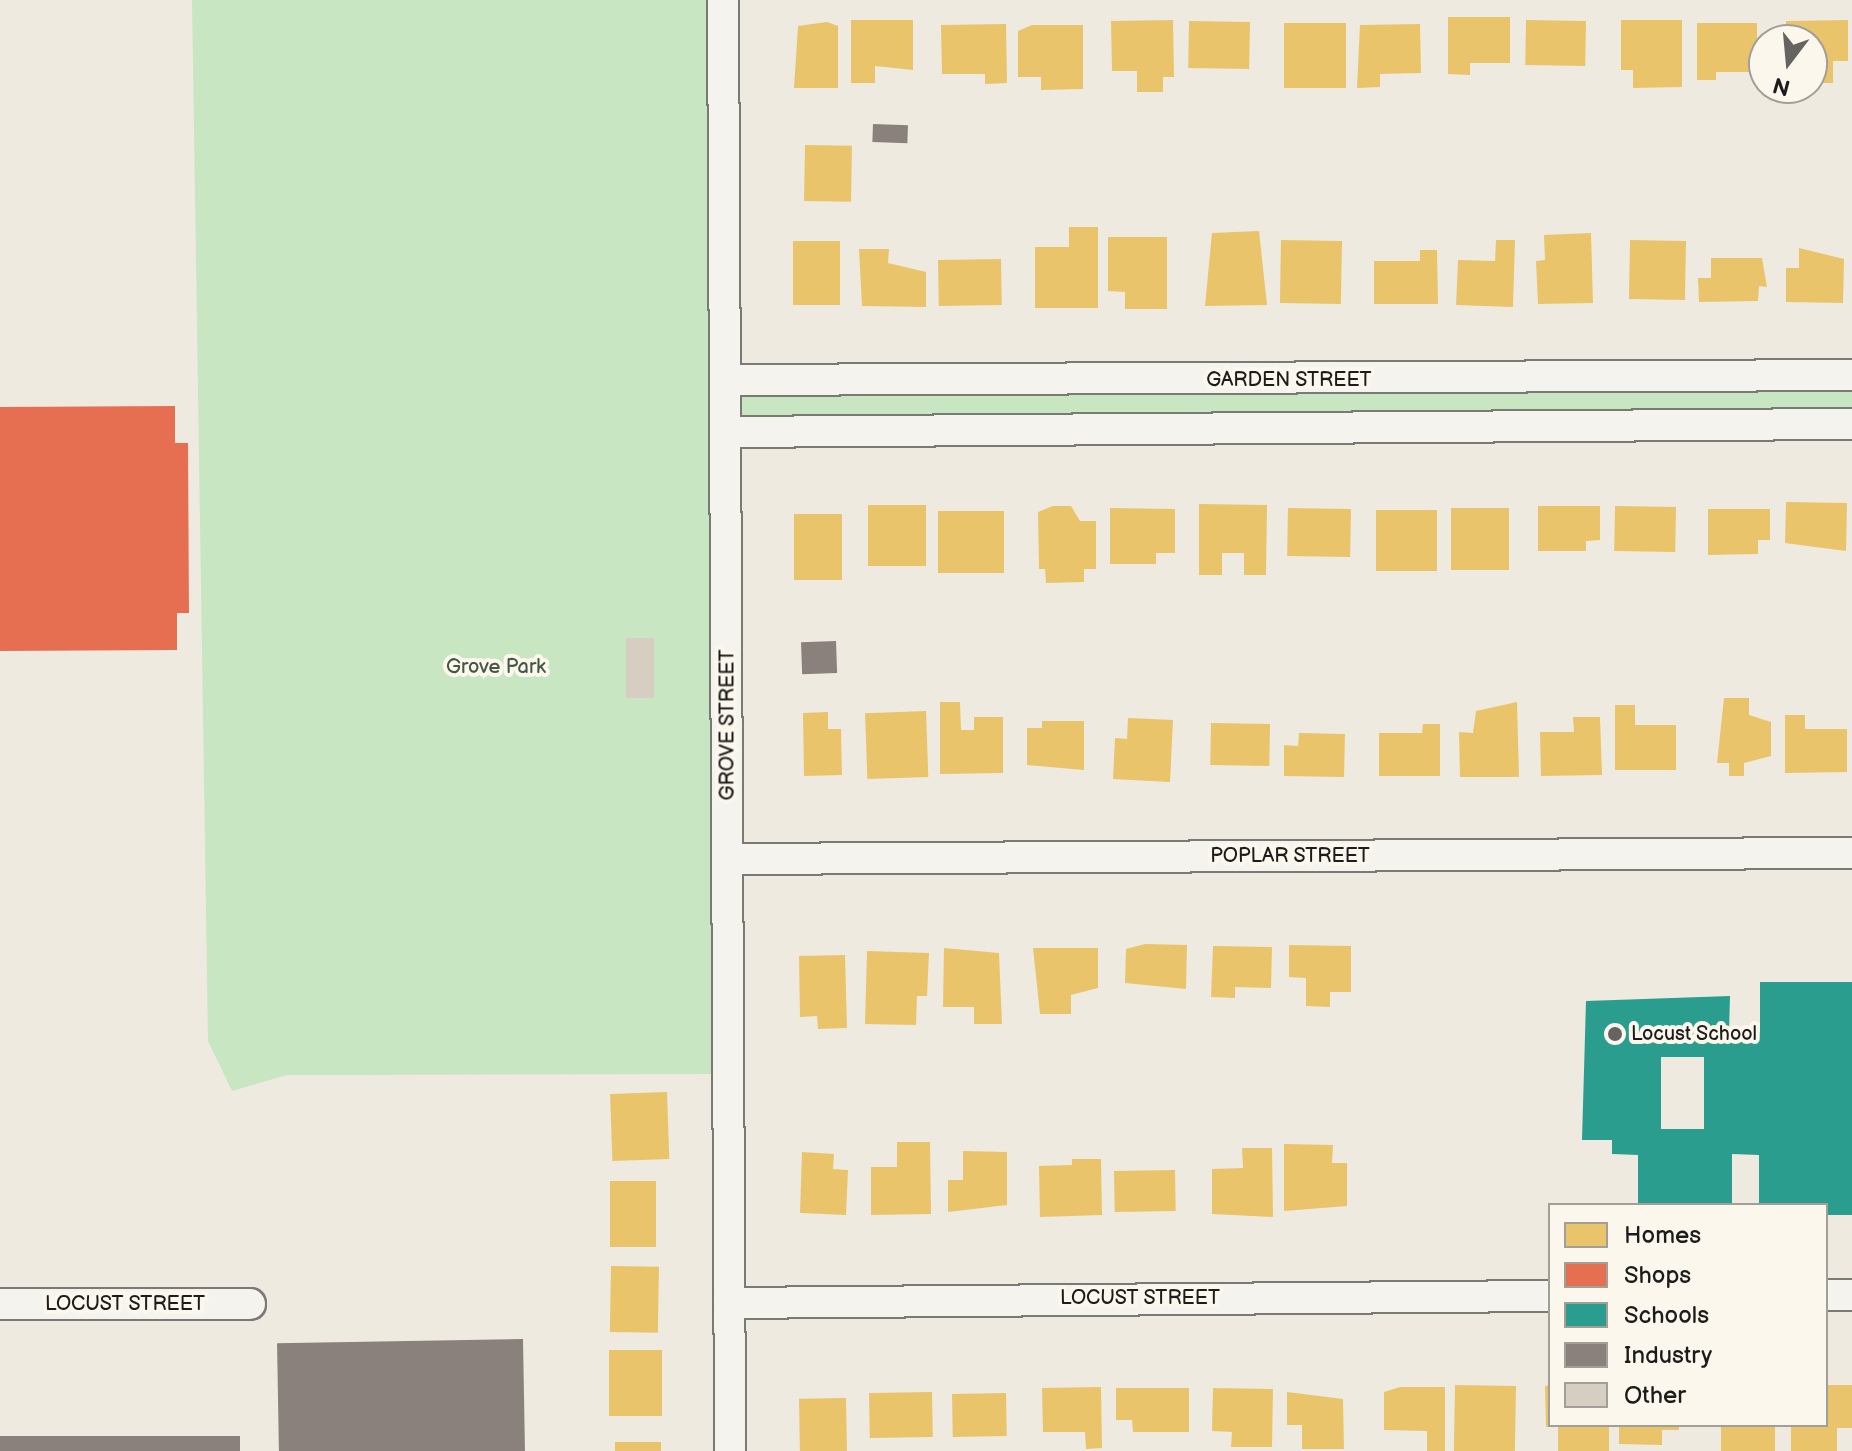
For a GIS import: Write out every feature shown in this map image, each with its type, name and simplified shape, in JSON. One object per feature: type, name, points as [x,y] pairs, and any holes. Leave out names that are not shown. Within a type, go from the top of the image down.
[{"type":"street","name":"GROVE STREET","points":[[723,0],[730,1451]]},
{"type":"street","name":"GARDEN STREET","points":[[725,380],[1852,375]]},
{"type":"street","points":[[1579,378],[1583,426]]},
{"type":"street","points":[[726,432],[1852,424]]},
{"type":"street","name":"POPLAR STREET","points":[[729,859],[1852,853]]},
{"type":"street","points":[[1828,1295],[1852,1295]]},
{"type":"street","name":"LOCUST STREET","points":[[729,1303],[1548,1296]]},
{"type":"street","name":"LOCUST STREET","points":[[0,1304],[250,1304]]},
{"type":"green space","name":"Grove Park","points":[[192,0],[723,0],[726,1074],[287,1075],[232,1091],[208,1041]]},
{"type":"green space","points":[[730,379],[1852,379],[1852,419],[730,419]]},
{"type":"building: Homes","points":[[1448,17],[1510,17],[1510,63],[1470,63],[1470,75],[1448,74]]},
{"type":"building: Homes","points":[[851,20],[913,20],[913,70],[875,66],[875,83],[851,83]]},
{"type":"building: Homes","points":[[1173,20],[1174,77],[1163,77],[1163,92],[1137,92],[1137,71],[1112,71],[1111,21]]},
{"type":"building: Homes","points":[[1526,20],[1586,21],[1585,66],[1525,65]]},
{"type":"building: Homes","points":[[1621,20],[1682,20],[1682,87],[1633,88],[1633,70],[1621,70]]},
{"type":"building: Homes","points":[[1848,20],[1848,61],[1833,61],[1833,83],[1828,83],[1828,24],[1786,24],[1786,21]]},
{"type":"building: Homes","points":[[1189,21],[1250,22],[1249,69],[1188,68]]},
{"type":"building: Homes","points":[[827,22],[838,26],[838,88],[794,88],[798,26]]},
{"type":"building: Homes","points":[[1284,23],[1346,23],[1346,88],[1284,88]]},
{"type":"building: Homes","points":[[1697,23],[1757,23],[1748,24],[1748,72],[1716,72],[1716,80],[1697,80]]},
{"type":"building: Homes","points":[[1006,24],[1007,83],[985,84],[985,74],[942,74],[941,25]]},
{"type":"building: Homes","points":[[1420,24],[1421,73],[1380,74],[1380,87],[1357,88],[1360,25]]},
{"type":"building: Homes","points":[[1032,25],[1083,25],[1083,89],[1041,90],[1041,77],[1018,77],[1018,31]]},
{"type":"building: Homes","points":[[805,145],[852,146],[851,202],[804,201]]},
{"type":"building: Homes","points":[[1069,227],[1098,227],[1098,308],[1035,308],[1035,247],[1069,247]]},
{"type":"building: Homes","points":[[1259,231],[1267,305],[1205,306],[1212,233]]},
{"type":"building: Homes","points":[[1591,233],[1593,303],[1538,304],[1536,261],[1545,260],[1544,235]]},
{"type":"building: Homes","points":[[1108,237],[1167,237],[1167,309],[1125,309],[1125,292],[1108,291]]},
{"type":"building: Homes","points":[[1281,240],[1342,241],[1341,304],[1280,303]]},
{"type":"building: Homes","points":[[1496,240],[1515,240],[1513,307],[1456,305],[1458,260],[1495,261]]},
{"type":"building: Homes","points":[[1630,240],[1686,241],[1685,300],[1629,299]]},
{"type":"building: Homes","points":[[793,241],[840,241],[840,305],[793,305]]},
{"type":"building: Homes","points":[[1799,248],[1844,259],[1843,303],[1786,302],[1786,268],[1799,268]]},
{"type":"building: Homes","points":[[859,249],[889,249],[888,263],[926,272],[926,307],[862,306]]},
{"type":"building: Homes","points":[[1420,250],[1437,250],[1438,304],[1374,304],[1374,261],[1420,261]]},
{"type":"building: Homes","points":[[1711,258],[1762,258],[1767,287],[1759,286],[1758,301],[1699,302],[1698,278],[1711,278]]},
{"type":"building: Homes","points":[[1001,259],[1002,305],[939,306],[938,260]]},
{"type":"building: Homes","points":[[1786,502],[1847,503],[1846,551],[1785,543]]},
{"type":"building: Homes","points":[[1199,504],[1267,505],[1266,575],[1244,575],[1244,553],[1222,553],[1222,575],[1199,575]]},
{"type":"building: Homes","points":[[868,505],[926,505],[926,566],[868,566]]},
{"type":"building: Homes","points":[[1053,506],[1071,506],[1080,521],[1096,521],[1096,569],[1084,569],[1084,582],[1046,583],[1045,569],[1039,569],[1038,512]]},
{"type":"building: Homes","points":[[1538,506],[1600,506],[1600,540],[1586,541],[1586,551],[1538,551]]},
{"type":"building: Homes","points":[[1615,506],[1676,507],[1675,552],[1614,551]]},
{"type":"building: Homes","points":[[1110,508],[1175,509],[1175,553],[1156,553],[1156,564],[1110,564]]},
{"type":"building: Homes","points":[[1288,508],[1351,509],[1350,557],[1287,556]]},
{"type":"building: Homes","points":[[1451,508],[1509,508],[1509,570],[1451,570]]},
{"type":"building: Homes","points":[[1708,509],[1770,509],[1770,540],[1758,540],[1758,554],[1708,555]]},
{"type":"building: Homes","points":[[1376,510],[1437,510],[1437,571],[1376,571]]},
{"type":"building: Homes","points":[[938,511],[1004,511],[1004,573],[938,573]]},
{"type":"building: Homes","points":[[794,514],[842,514],[842,580],[794,580]]},
{"type":"building: Homes","points":[[1724,698],[1749,698],[1749,715],[1771,722],[1771,756],[1744,763],[1744,776],[1729,776],[1729,763],[1717,763]]},
{"type":"building: Homes","points":[[940,702],[960,702],[961,730],[974,730],[974,717],[1003,717],[1003,773],[940,774]]},
{"type":"building: Homes","points":[[1517,702],[1519,777],[1460,777],[1459,732],[1473,733],[1476,711]]},
{"type":"building: Homes","points":[[1615,705],[1635,705],[1635,725],[1676,725],[1676,770],[1615,770]]},
{"type":"building: Homes","points":[[926,711],[928,777],[867,779],[865,713]]},
{"type":"building: Homes","points":[[828,712],[828,729],[841,729],[842,775],[804,776],[803,713]]},
{"type":"building: Homes","points":[[1785,715],[1805,715],[1805,729],[1847,729],[1847,772],[1785,773]]},
{"type":"building: Homes","points":[[1573,717],[1600,717],[1602,775],[1541,776],[1540,732],[1574,732]]},
{"type":"building: Homes","points":[[1128,718],[1173,720],[1170,782],[1113,779],[1115,738],[1127,739]]},
{"type":"building: Homes","points":[[1042,721],[1084,721],[1084,770],[1027,765],[1027,728],[1042,728]]},
{"type":"building: Homes","points":[[1211,723],[1270,724],[1269,766],[1210,765]]},
{"type":"building: Homes","points":[[1423,724],[1440,724],[1440,776],[1379,776],[1379,733],[1422,733]]},
{"type":"building: Homes","points":[[1299,733],[1345,734],[1344,777],[1284,776],[1284,745],[1298,746]]},
{"type":"building: Homes","points":[[1145,944],[1187,945],[1186,989],[1125,983],[1126,949]]},
{"type":"building: Homes","points":[[1289,945],[1351,946],[1351,992],[1330,992],[1330,1007],[1306,1006],[1306,978],[1289,977]]},
{"type":"building: Homes","points":[[1213,946],[1272,947],[1271,988],[1235,987],[1235,998],[1211,997]]},
{"type":"building: Homes","points":[[944,948],[999,953],[1002,1024],[974,1024],[974,1007],[943,1007]]},
{"type":"building: Homes","points":[[1033,948],[1098,948],[1098,988],[1071,995],[1071,1014],[1040,1014]]},
{"type":"building: Homes","points":[[867,951],[929,953],[927,996],[917,996],[916,1025],[865,1024]]},
{"type":"building: Homes","points":[[845,955],[847,1028],[818,1029],[817,1016],[800,1017],[799,956]]},
{"type":"building: Homes","points":[[667,1092],[669,1159],[612,1161],[610,1094]]},
{"type":"building: Homes","points":[[897,1142],[930,1142],[931,1214],[871,1215],[871,1167],[897,1167]]},
{"type":"building: Homes","points":[[1284,1144],[1333,1145],[1332,1163],[1347,1163],[1347,1206],[1284,1211]]},
{"type":"building: Homes","points":[[1242,1148],[1272,1148],[1273,1217],[1212,1214],[1212,1169],[1243,1168]]},
{"type":"building: Homes","points":[[963,1151],[1007,1152],[1007,1205],[948,1212],[948,1180],[963,1180]]},
{"type":"building: Homes","points":[[802,1152],[834,1154],[833,1169],[848,1170],[846,1215],[800,1213]]},
{"type":"building: Homes","points":[[1072,1159],[1101,1159],[1102,1215],[1040,1217],[1039,1166],[1072,1165]]},
{"type":"building: Homes","points":[[1175,1170],[1176,1211],[1115,1212],[1114,1171]]},
{"type":"building: Homes","points":[[610,1181],[656,1181],[656,1247],[610,1247]]},
{"type":"building: Homes","points":[[611,1266],[659,1267],[658,1333],[610,1332]]},
{"type":"building: Homes","points":[[609,1350],[662,1350],[662,1416],[609,1416]]},
{"type":"building: Homes","points":[[1455,1385],[1516,1386],[1515,1451],[1454,1451]]},
{"type":"building: Homes","points":[[1548,1385],[1548,1427],[1546,1427],[1545,1386]]},
{"type":"building: Homes","points":[[1828,1385],[1852,1385],[1852,1428],[1837,1428],[1837,1451],[1791,1451],[1791,1427],[1828,1427]]},
{"type":"building: Homes","points":[[1101,1387],[1102,1448],[1086,1449],[1085,1432],[1043,1432],[1042,1388]]},
{"type":"building: Homes","points":[[1400,1387],[1445,1387],[1445,1451],[1427,1451],[1427,1431],[1384,1430],[1384,1392]]},
{"type":"building: Homes","points":[[1116,1388],[1189,1388],[1189,1432],[1133,1432],[1132,1420],[1116,1420]]},
{"type":"building: Homes","points":[[1213,1388],[1273,1389],[1272,1447],[1231,1447],[1232,1432],[1212,1431]]},
{"type":"building: Homes","points":[[932,1392],[933,1437],[870,1438],[869,1393]]},
{"type":"building: Homes","points":[[1287,1392],[1343,1399],[1344,1449],[1302,1449],[1302,1425],[1287,1425]]},
{"type":"building: Homes","points":[[1006,1393],[1007,1436],[953,1437],[952,1394]]},
{"type":"building: Homes","points":[[846,1398],[847,1451],[800,1451],[799,1399]]},
{"type":"building: Homes","points":[[1558,1427],[1609,1427],[1609,1451],[1558,1451]]},
{"type":"building: Homes","points":[[1619,1427],[1679,1427],[1679,1430],[1662,1430],[1662,1445],[1619,1444]]},
{"type":"building: Homes","points":[[1721,1427],[1775,1427],[1775,1451],[1721,1451]]},
{"type":"building: Homes","points":[[615,1442],[661,1442],[661,1451],[615,1451]]},
{"type":"building: Shops","points":[[175,406],[175,443],[188,443],[189,613],[177,613],[177,650],[0,651],[0,407]]},
{"type":"building: Schools","points":[[1760,982],[1852,982],[1852,1215],[1828,1215],[1828,1203],[1759,1203],[1759,1155],[1732,1154],[1732,1203],[1638,1203],[1638,1155],[1612,1154],[1612,1140],[1582,1140],[1586,1001],[1730,996],[1729,1032],[1760,1032]],"holes":[[[1661,1057],[1704,1057],[1704,1129],[1661,1129]]]},
{"type":"building: Industry","points":[[873,124],[908,125],[907,143],[872,142]]},
{"type":"building: Industry","points":[[836,641],[837,673],[802,674],[801,642]]},
{"type":"building: Industry","points":[[523,1339],[525,1451],[279,1451],[277,1343]]},
{"type":"building: Industry","points":[[0,1436],[240,1436],[240,1451],[0,1451]]},
{"type":"building: Other","points":[[626,638],[654,638],[654,698],[626,698]]},
{"type":"place","name":"Locust School","points":[[1615,1034]]}]
